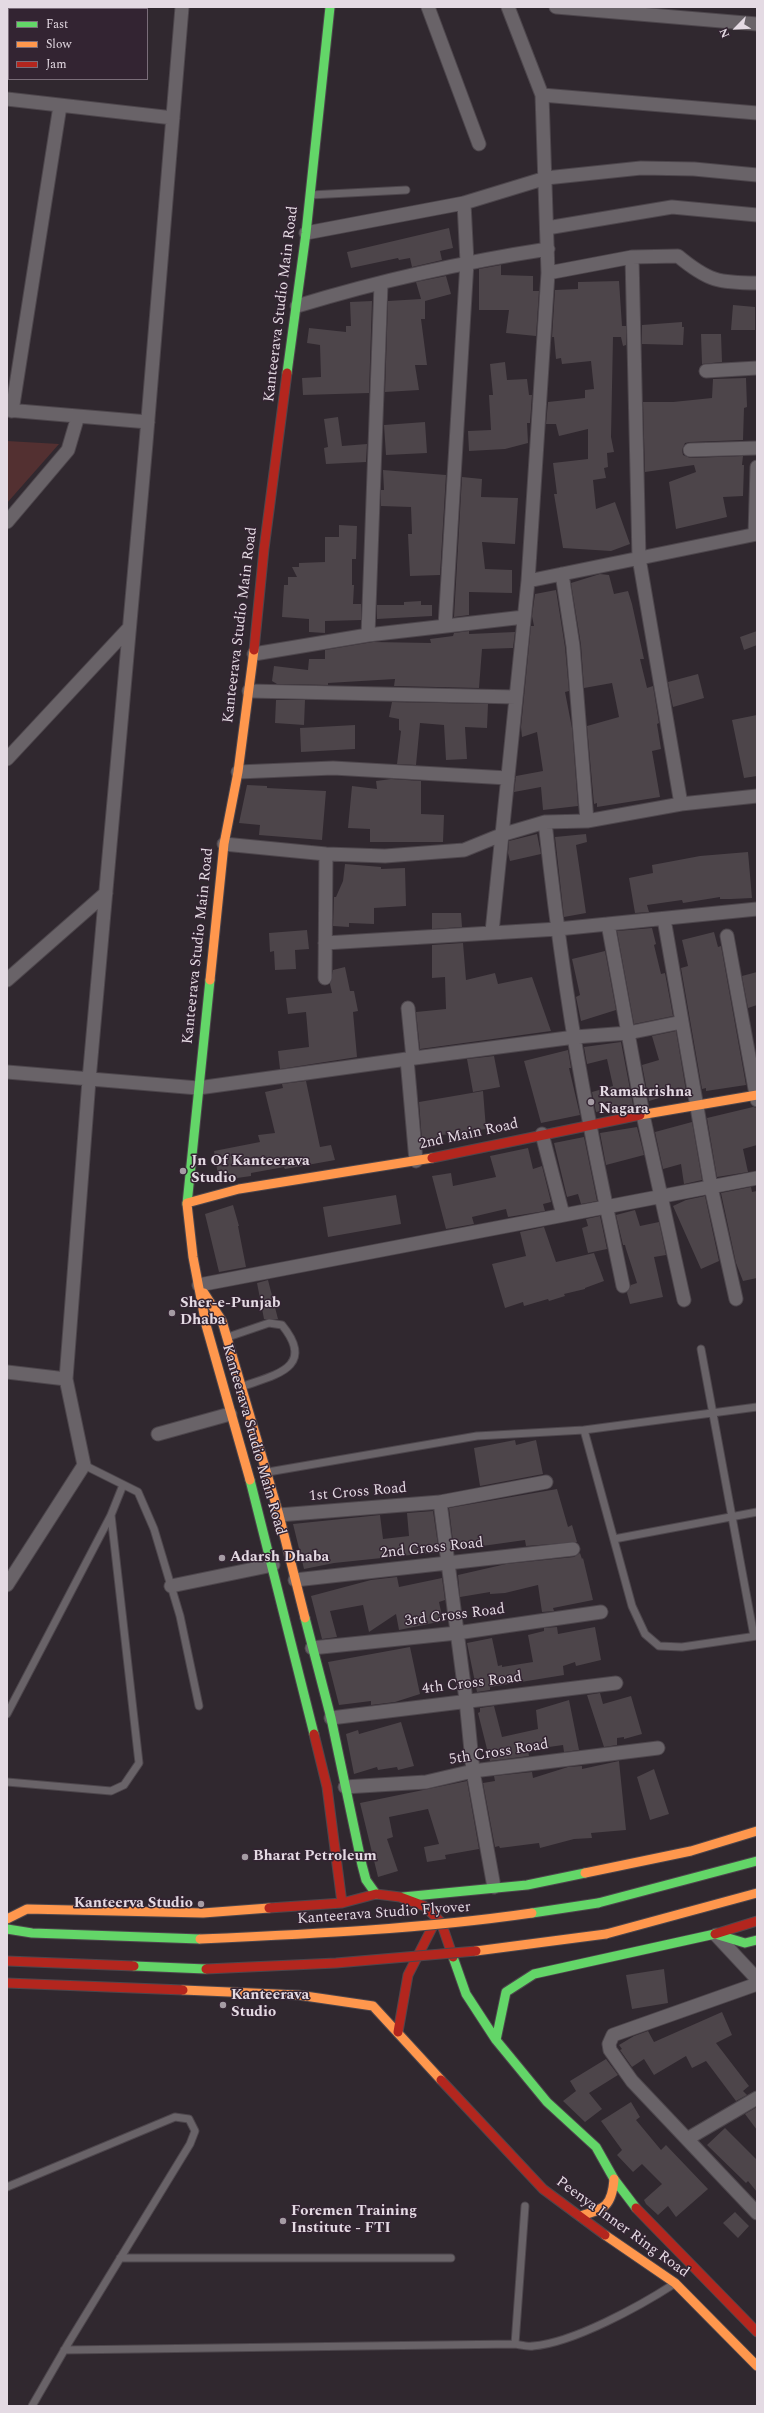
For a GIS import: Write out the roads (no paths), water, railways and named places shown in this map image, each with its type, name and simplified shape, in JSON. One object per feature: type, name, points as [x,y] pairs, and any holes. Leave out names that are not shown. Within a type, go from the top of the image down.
[{"type":"main road","name":"Kanteerava Studio Main Road","points":[[330,7],[306,233],[264,549],[254,654],[238,772],[224,844],[198,1088],[192,1172],[187,1203],[193,1257],[206,1325],[230,1414],[249,1476],[327,1787],[340,1876],[342,1903]]},
{"type":"main road","name":"2nd Main Road","points":[[187,1203],[239,1189],[416,1161],[590,1124],[697,1105],[757,1097]]},
{"type":"main road","points":[[199,1285],[222,1321],[264,1472],[279,1515],[331,1718],[366,1880],[376,1894]]},
{"type":"main road","points":[[400,1897],[494,1887],[527,1886],[691,1851],[757,1831]]},
{"type":"main road","name":"Kanteerava Studio Flyover","points":[[7,1929],[32,1933],[200,1939],[323,1934],[478,1921],[598,1903],[757,1861]]},
{"type":"main road","points":[[7,1961],[206,1969],[336,1963],[480,1951],[606,1934],[757,1893]]},
{"type":"main road","name":"Peenya Inner Ring Road","points":[[7,1919],[27,1909],[203,1913],[342,1903],[376,1894],[400,1897],[424,1906],[441,1922],[466,1994],[496,2040],[547,2102],[596,2147],[614,2179],[638,2211],[757,2332]]},
{"type":"main road","points":[[398,2032],[408,1975],[437,1918]]},
{"type":"main road","points":[[496,2040],[506,1992],[534,1974],[715,1934],[757,1921]]},
{"type":"main road","points":[[715,1934],[745,1943],[757,1940]]},
{"type":"main road","name":"Peenya Inner Ring Road","points":[[7,1983],[298,1995],[373,2006],[543,2189],[599,2231],[676,2282],[757,2366]]},
{"type":"main road","points":[[580,2216],[605,2208],[610,2202],[614,2179]]},
{"type":"street","points":[[7,1585],[84,1465],[66,1379],[89,1080],[148,422],[182,7]]},
{"type":"street","points":[[428,7],[479,144]]},
{"type":"street","points":[[492,932],[528,581],[548,273],[546,178],[542,95],[508,7]]},
{"type":"street","points":[[556,7],[757,24]]},
{"type":"street","points":[[542,95],[757,113]]},
{"type":"street","points":[[7,99],[173,118]]},
{"type":"street","points":[[60,106],[10,411],[148,422]]},
{"type":"street","points":[[306,233],[464,203],[546,178],[641,168],[694,169],[757,175]]},
{"type":"street","points":[[445,626],[467,263],[464,203]]},
{"type":"street","points":[[547,228],[672,207],[757,215]]},
{"type":"street","points":[[297,306],[348,290],[381,291],[467,263],[548,249]]},
{"type":"street","points":[[548,273],[632,257],[678,256],[700,274],[725,283],[757,283]]},
{"type":"street","points":[[632,257],[640,558],[681,804]]},
{"type":"street","points":[[368,635],[381,291]]},
{"type":"street","points":[[706,371],[757,368]]},
{"type":"street","points":[[7,522],[68,450],[78,416]]},
{"type":"street","points":[[690,450],[757,448]]},
{"type":"street","points":[[528,581],[756,534],[757,467]]},
{"type":"street","points":[[562,574],[573,646],[587,821]]},
{"type":"street","points":[[254,654],[368,635],[524,617]]},
{"type":"street","points":[[7,759],[129,628]]},
{"type":"street","points":[[249,691],[516,697]]},
{"type":"street","points":[[238,772],[332,768],[508,778]]},
{"type":"street","points":[[224,844],[326,854],[385,856],[464,850],[502,835],[545,822],[587,821],[681,804],[757,796]]},
{"type":"street","points":[[545,822],[558,929],[575,1037],[590,1124],[608,1206],[622,1286]]},
{"type":"street","points":[[325,978],[326,854]]},
{"type":"street","points":[[7,980],[106,893]]},
{"type":"street","points":[[325,943],[558,929],[757,909]]},
{"type":"street","points":[[664,919],[710,1187],[736,1299]]},
{"type":"street","points":[[608,924],[643,1115],[684,1300]]},
{"type":"street","points":[[726,936],[757,1097]]},
{"type":"street","points":[[408,1008],[416,1161]]},
{"type":"street","points":[[7,1072],[198,1088],[575,1037],[628,1033],[682,1022]]},
{"type":"street","points":[[542,1134],[563,1215]]},
{"type":"street","points":[[199,1285],[757,1178]]},
{"type":"street","points":[[7,1372],[66,1379]]},
{"type":"street","points":[[158,1434],[230,1414]]},
{"type":"street","name":"1st Cross Road","points":[[279,1515],[440,1502],[546,1482]]},
{"type":"street","points":[[440,1502],[466,1700],[473,1771],[494,1887]]},
{"type":"street","name":"2nd Cross Road","points":[[296,1580],[573,1549]]},
{"type":"street","points":[[171,1586],[272,1565]]},
{"type":"street","name":"3rd Cross Road","points":[[312,1648],[457,1633],[601,1612]]},
{"type":"street","name":"4th Cross Road","points":[[331,1718],[466,1700],[616,1683]]},
{"type":"street","name":"5th Cross Road","points":[[346,1787],[426,1782],[473,1771],[658,1748]]},
{"type":"street","points":[[715,1934],[757,1979]]},
{"type":"street","points":[[757,1984],[613,2035],[609,2044],[610,2050],[632,2081],[757,2213]]},
{"type":"street","points":[[687,2139],[757,2098]]},
{"type":"lane","points":[[310,195],[406,190]]},
{"type":"lane","points":[[227,1338],[269,1323],[282,1325],[289,1334],[295,1348],[293,1361],[286,1371],[241,1387]]},
{"type":"lane","points":[[584,1430],[632,1606],[644,1634],[659,1646],[682,1647],[756,1636],[731,1517],[701,1349]]},
{"type":"lane","points":[[264,1472],[477,1436],[584,1430],[757,1407]]},
{"type":"lane","points":[[84,1465],[138,1492],[154,1530],[180,1616],[199,1706]]},
{"type":"lane","points":[[7,1714],[111,1515],[124,1485]]},
{"type":"lane","points":[[614,1538],[757,1512]]},
{"type":"lane","points":[[7,1782],[111,1791],[124,1785],[139,1763],[111,1515]]},
{"type":"lane","points":[[7,2187],[175,2117],[189,2119],[195,2131],[190,2144],[64,2350],[32,2406]]},
{"type":"lane","points":[[515,2344],[525,2206]]},
{"type":"lane","points":[[120,2258],[451,2258]]},
{"type":"lane","points":[[64,2350],[515,2344],[533,2346],[570,2337],[639,2306],[676,2282]]},
{"type":"place","name":"Ramakrishna Nagara","points":[[591,1102]]},
{"type":"place","name":"Jn Of Kanteerava Studio","points":[[183,1171]]},
{"type":"place","name":"Sher-e-Punjab Dhaba","points":[[172,1313]]},
{"type":"place","name":"Adarsh Dhaba","points":[[222,1558]]},
{"type":"place","name":"Bharat Petroleum","points":[[245,1857]]},
{"type":"place","name":"Kanteerva Studio","points":[[201,1904]]},
{"type":"place","name":"Kanteerava Studio","points":[[223,2005]]},
{"type":"place","name":"Foremen Training Institute - FTI","points":[[283,2221]]}]
